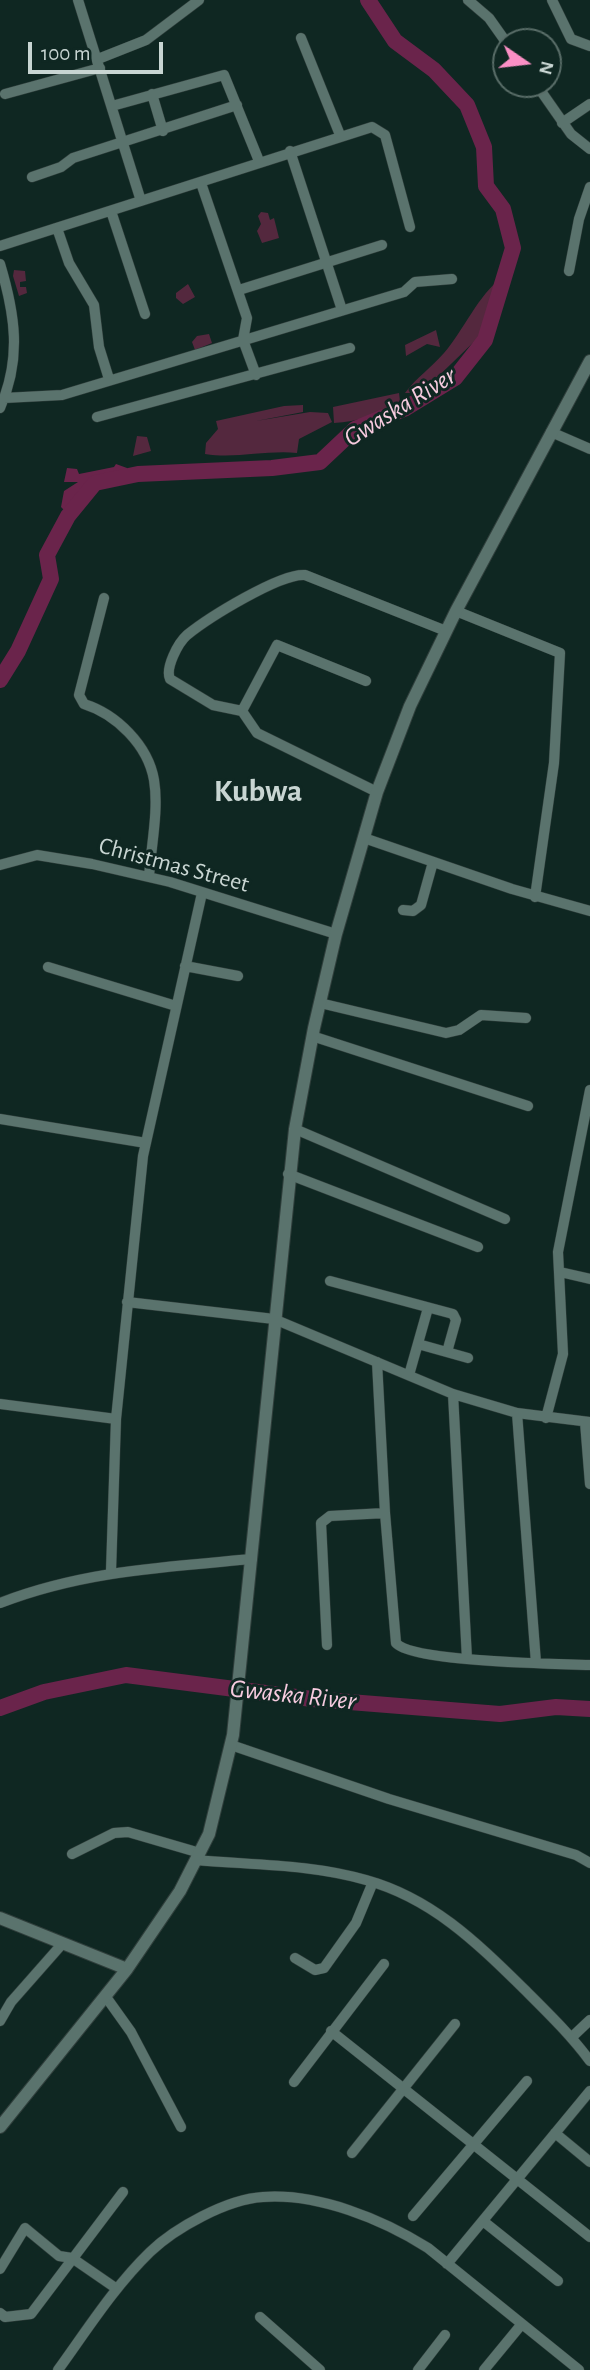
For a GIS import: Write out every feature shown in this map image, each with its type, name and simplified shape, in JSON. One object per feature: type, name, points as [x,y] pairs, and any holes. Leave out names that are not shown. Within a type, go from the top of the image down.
[{"type":"main road","points":[[3,2118],[127,1969],[180,1891],[198,1857],[218,1806],[232,1745],[288,1174],[312,1036],[336,934],[377,792],[397,736],[456,611],[590,361]]},
{"type":"main road","points":[[0,1917],[127,1969]]},
{"type":"street","points":[[78,0],[141,201]]},
{"type":"street","points":[[5,94],[99,64],[146,40],[198,0]]},
{"type":"street","points":[[468,0],[496,28]]},
{"type":"street","points":[[552,0],[571,39],[590,46]]},
{"type":"street","points":[[301,38],[340,135]]},
{"type":"street","points":[[112,106],[222,75],[227,78],[259,161]]},
{"type":"street","points":[[152,94],[163,131]]},
{"type":"street","points":[[545,98],[562,123],[590,149]]},
{"type":"street","points":[[562,123],[590,104]]},
{"type":"street","points":[[32,177],[61,167],[73,158],[124,144],[237,105]]},
{"type":"street","points":[[0,246],[201,183],[340,135],[372,127],[384,135],[410,227]]},
{"type":"street","points":[[290,152],[342,310]]},
{"type":"street","points":[[201,183],[239,290],[247,318],[243,340],[256,375]]},
{"type":"street","points":[[569,271],[579,219],[590,187]]},
{"type":"street","points":[[111,211],[145,314]]},
{"type":"street","points":[[57,229],[69,263],[94,305],[99,347],[109,379]]},
{"type":"street","points":[[239,290],[382,245]]},
{"type":"street","points":[[0,264],[13,309],[15,333],[2,403],[55,397],[404,292],[415,282],[452,279]]},
{"type":"street","points":[[97,417],[350,348]]},
{"type":"street","points":[[551,432],[590,449]]},
{"type":"street","points":[[377,792],[257,733],[242,711],[213,705],[170,679],[168,668],[188,635],[268,585],[297,574],[446,631]]},
{"type":"street","points":[[104,598],[79,695],[84,704],[100,709],[126,731],[141,749],[149,766],[155,789],[149,877]]},
{"type":"street","points":[[456,611],[560,653],[554,763],[535,897]]},
{"type":"street","points":[[242,711],[277,645],[366,681]]},
{"type":"street","points":[[364,838],[535,897],[590,911]]},
{"type":"street","name":"Christmas Street","points":[[0,865],[47,855],[149,877],[336,934]]},
{"type":"street","points":[[403,910],[413,911],[421,905],[433,862]]},
{"type":"street","points":[[111,1571],[116,1419],[146,1143],[202,893]]},
{"type":"street","points":[[186,966],[238,976]]},
{"type":"street","points":[[48,967],[176,1006]]},
{"type":"street","points":[[320,1003],[446,1033],[458,1030],[481,1015],[526,1018]]},
{"type":"street","points":[[312,1036],[528,1106]]},
{"type":"street","points":[[546,1418],[563,1354],[558,1252],[590,1090]]},
{"type":"street","points":[[0,1119],[146,1143]]},
{"type":"street","points":[[295,1129],[505,1219]]},
{"type":"street","points":[[288,1174],[478,1247]]},
{"type":"street","points":[[560,1272],[590,1279]]},
{"type":"street","points":[[330,1281],[453,1314],[456,1320],[447,1352]]},
{"type":"street","points":[[127,1302],[274,1319],[453,1394],[517,1413],[587,1422],[590,1484]]},
{"type":"street","points":[[409,1375],[428,1308]]},
{"type":"street","points":[[418,1344],[468,1358]]},
{"type":"street","points":[[377,1362],[385,1513],[396,1643],[411,1652],[467,1659],[590,1665]]},
{"type":"street","points":[[453,1394],[467,1659]]},
{"type":"street","points":[[0,1404],[116,1419]]},
{"type":"street","points":[[517,1413],[536,1663]]},
{"type":"street","points":[[327,1645],[321,1522],[330,1517],[385,1513]]},
{"type":"street","points":[[0,1603],[40,1588],[111,1571],[252,1559]]},
{"type":"street","points":[[232,1745],[364,1791],[576,1855],[590,1863]]},
{"type":"street","points":[[72,1854],[114,1833],[128,1832],[198,1857],[320,1871],[373,1882],[419,1902],[469,1935],[572,2037],[590,2062]]},
{"type":"street","points":[[295,1958],[315,1970],[324,1968],[356,1923],[373,1882]]},
{"type":"street","points":[[0,2021],[11,2002],[63,1943]]},
{"type":"street","points":[[293,2082],[384,1964]]},
{"type":"street","points":[[106,1997],[131,2032],[181,2127]]},
{"type":"street","points":[[572,2037],[590,2020]]},
{"type":"street","points":[[352,2154],[402,2087],[455,2024]]},
{"type":"street","points":[[331,2031],[590,2237]]},
{"type":"street","points":[[413,2216],[527,2081]]},
{"type":"street","points":[[447,2264],[590,2091]]},
{"type":"street","points":[[555,2133],[590,2162]]},
{"type":"street","points":[[0,2313],[5,2317],[31,2314],[123,2192]]},
{"type":"street","points":[[58,2370],[117,2290],[168,2236],[223,2208],[265,2197],[307,2201],[386,2224],[428,2248],[579,2370]]},
{"type":"street","points":[[483,2221],[558,2281]]},
{"type":"street","points":[[0,2269],[25,2228],[59,2256],[72,2258],[117,2290]]},
{"type":"street","points":[[260,2317],[320,2370]]},
{"type":"street","points":[[484,2370],[521,2325]]},
{"type":"street","points":[[418,2370],[445,2335]]},
{"type":"shaded area","points":[[261,212],[268,213],[270,220],[274,218],[279,238],[262,243],[257,231],[261,224],[258,216]]},
{"type":"shaded area","points":[[14,270],[25,271],[26,281],[20,282],[20,287],[26,287],[27,293],[19,296],[13,276]]},
{"type":"shaded area","points":[[501,279],[482,334],[421,393],[405,393],[451,345],[478,303]]},
{"type":"shaded area","points":[[188,284],[195,297],[183,304],[176,298],[176,293]]},
{"type":"shaded area","points":[[436,330],[440,347],[427,344],[406,356],[405,345]]},
{"type":"shaded area","points":[[209,334],[212,343],[195,350],[192,342],[197,336]]},
{"type":"shaded area","points":[[399,393],[400,401],[385,410],[360,419],[334,423],[333,407]]},
{"type":"shaded area","points":[[303,405],[303,412],[256,421],[310,412],[328,413],[332,422],[299,439],[297,453],[228,456],[205,454],[206,443],[218,429],[216,421],[284,406]]},
{"type":"shaded area","points":[[137,436],[147,437],[151,451],[133,456]]},
{"type":"shaded area","points":[[116,464],[127,468],[129,473],[93,481],[67,513],[61,507],[64,491],[78,482],[64,482],[67,468],[77,469],[79,474],[114,467]]},
{"type":"waterway","name":"Gwaska River","points":[[0,680],[18,651],[51,579],[47,555],[68,516],[95,483],[138,474],[272,468],[320,462],[355,429],[406,408],[455,378],[485,340],[513,248],[503,209],[486,186],[484,147],[467,105],[434,70],[395,41],[368,0]]},
{"type":"waterway","name":"Gwaska River","points":[[0,1708],[44,1692],[126,1675],[312,1699],[500,1714],[556,1707],[590,1709]]},
{"type":"district","name":"Kubwa","points":[[258,791]]}]
